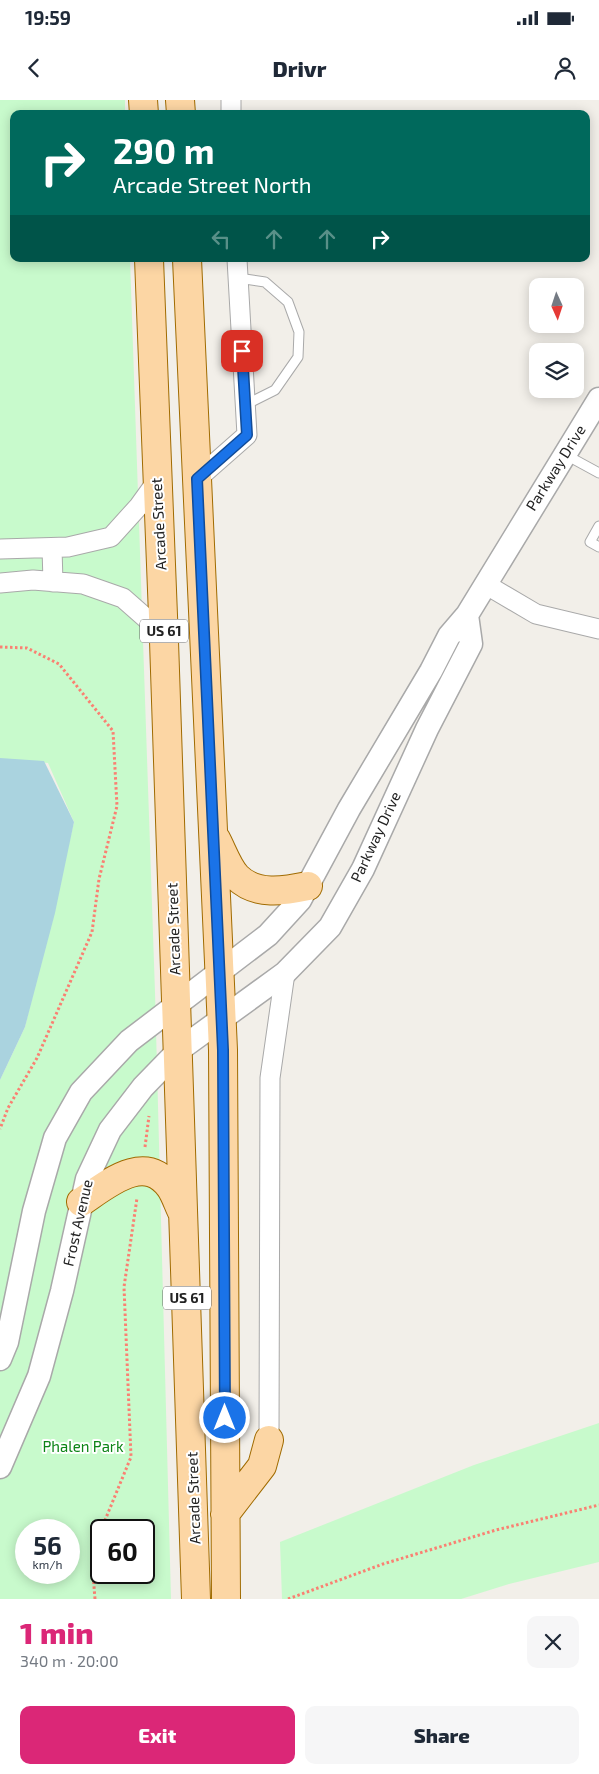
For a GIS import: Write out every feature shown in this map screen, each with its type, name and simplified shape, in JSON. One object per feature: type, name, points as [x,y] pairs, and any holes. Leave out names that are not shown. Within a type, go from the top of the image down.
[{"type":"main road","name":"Arcade Street","points":[[149,262],[179,1050],[196,1599]]},
{"type":"main road","name":"Arcade Street","points":[[187,262],[221,1020],[226,1599]]},
{"type":"main road","points":[[213,833],[237,877],[259,890],[286,891],[308,886]]},
{"type":"main road","points":[[82,1202],[122,1175],[141,1170],[156,1174],[170,1187],[184,1216]]},
{"type":"main road","points":[[226,1525],[262,1466],[269,1440]]},
{"type":"street","points":[[197,479],[247,435],[237,262]]},
{"type":"street","name":"Parkway Drive","points":[[219,973],[268,936],[300,900],[349,810],[431,671],[449,636],[468,615],[485,584],[599,399]]},
{"type":"street","points":[[157,481],[139,506],[111,537],[68,547],[4,549],[4,582],[33,580],[83,584],[123,598],[148,620],[164,641]]},
{"type":"street","points":[[52,548],[53,582]]},
{"type":"street","points":[[485,584],[536,614],[599,629]]},
{"type":"street","name":"Parkway Drive","points":[[221,1020],[285,973],[330,928],[363,869],[427,729],[471,644],[468,615]]},
{"type":"street","points":[[0,1359],[7,1342],[34,1211],[56,1138],[81,1092],[129,1041],[219,973]]},
{"type":"street","points":[[269,1440],[270,1078],[285,973]]},
{"type":"street","name":"Frost Avenue","points":[[0,1467],[39,1376],[62,1291],[86,1179],[110,1130],[143,1087],[179,1050],[221,1020]]},
{"type":"lane","points":[[238,278],[264,282],[288,302],[299,332],[298,357],[275,390],[245,405]]},
{"type":"lane","points":[[565,454],[599,473]]},
{"type":"lane","points":[[599,526],[590,542],[599,547]]},
{"type":"path","points":[[0,647],[27,648],[59,664],[113,731],[117,806],[99,879],[92,932],[37,1058],[8,1108],[0,1129]]},
{"type":"path","points":[[106,1519],[131,1457],[124,1287],[141,1170]]},
{"type":"path","points":[[288,1599],[383,1564],[496,1530],[599,1505]]},
{"type":"path","points":[[94,1584],[95,1599]]},
{"type":"green space","name":"Phalen Park","points":[[0,100],[125,100],[125,110],[10,110],[10,262],[130,262],[155,992],[171,1599],[0,1599],[0,1080],[25,1027],[74,822],[48,763],[0,759]]},
{"type":"green space","points":[[599,1423],[599,1562],[509,1584],[461,1599],[282,1599],[280,1542],[474,1465]]},
{"type":"water","points":[[0,758],[44,761],[74,822],[55,913],[25,1027],[0,1080]]},
{"type":"route","points":[[225,1418],[223,1050],[197,479],[247,435],[242,351]]}]
